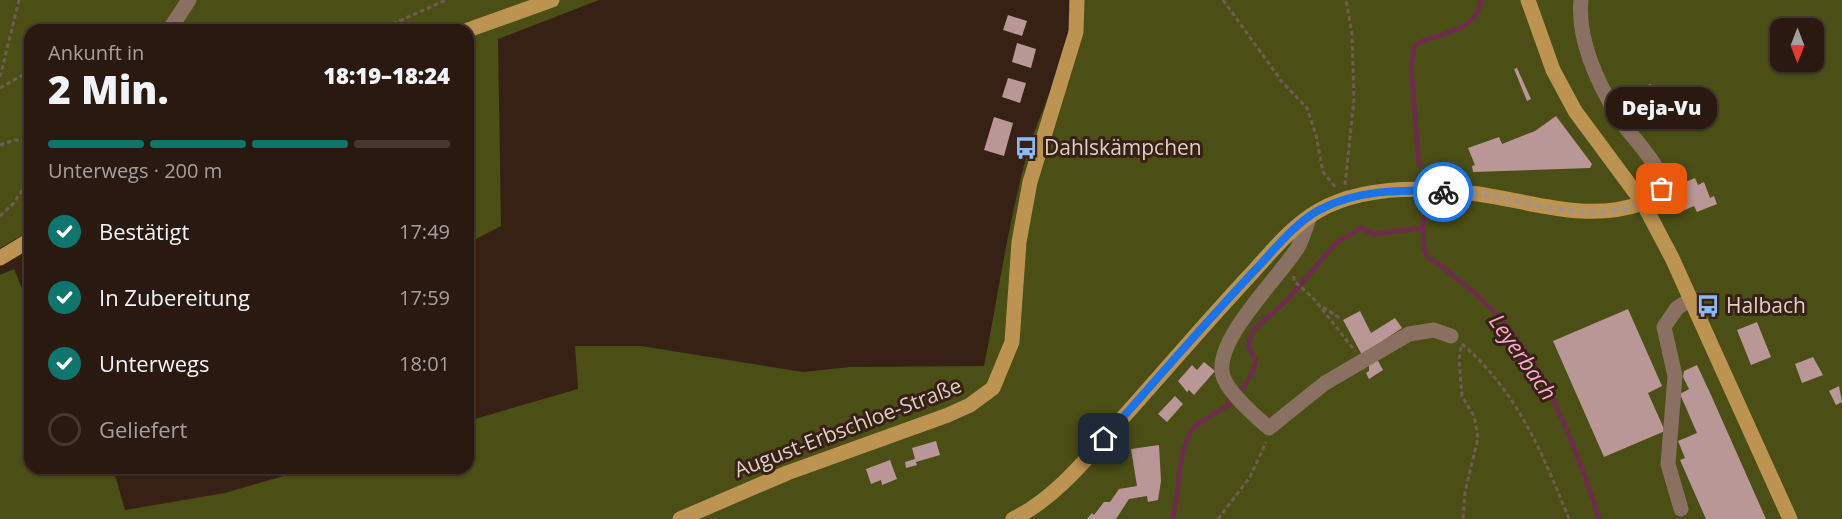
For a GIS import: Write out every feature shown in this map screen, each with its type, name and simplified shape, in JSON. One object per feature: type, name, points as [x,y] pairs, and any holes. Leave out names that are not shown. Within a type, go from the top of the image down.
[{"type":"main road","points":[[474,28],[552,0]]},
{"type":"main road","name":"August-Erbschloe-Straße","points":[[680,519],[787,473],[948,415],[970,405],[993,388],[1012,342],[1019,242],[1030,182],[1076,32],[1077,0]]},
{"type":"main road","points":[[1528,0],[1553,70],[1575,111],[1643,203],[1691,299],[1790,519]]},
{"type":"main road","points":[[1013,519],[1029,511],[1073,473],[1229,298],[1295,228],[1310,216],[1345,198],[1372,193],[1427,191],[1477,194],[1561,210],[1595,213],[1618,211],[1643,203]]},
{"type":"main road","points":[[0,258],[24,244]]},
{"type":"street","points":[[173,24],[189,0]]},
{"type":"street","points":[[1581,0],[1582,33],[1590,56],[1619,117],[1658,172],[1662,189],[1660,193],[1643,203]]},
{"type":"street","points":[[1310,216],[1299,246],[1233,334],[1224,355],[1221,370],[1223,379],[1269,428],[1325,382],[1409,334],[1434,330],[1456,340]]},
{"type":"street","points":[[1681,508],[1668,464],[1675,376],[1664,327],[1677,308],[1691,299]]},
{"type":"path","points":[[0,77],[19,0]]},
{"type":"path","points":[[392,24],[446,0]]},
{"type":"path","points":[[1223,0],[1283,82],[1306,108],[1316,135],[1323,172],[1345,198]]},
{"type":"path","points":[[1346,0],[1352,34],[1354,99],[1346,176]]},
{"type":"path","points":[[0,88],[24,74]]},
{"type":"path","points":[[0,145],[14,140],[24,141]]},
{"type":"path","points":[[0,216],[13,204],[24,188]]},
{"type":"path","points":[[1294,281],[1305,289],[1320,306],[1362,361]]},
{"type":"path","points":[[1320,306],[1341,319]]},
{"type":"path","points":[[1456,340],[1462,396],[1474,416],[1478,438],[1465,492],[1463,519]]},
{"type":"path","points":[[1456,340],[1490,371],[1524,417],[1547,460],[1569,519]]},
{"type":"path","points":[[1218,519],[1250,477],[1265,447],[1269,428]]},
{"type":"shaded area","points":[[0,0],[599,0],[498,39],[501,226],[474,240],[474,24],[24,24],[24,234],[0,248]]},
{"type":"shaded area","points":[[1069,0],[1842,0],[1842,519],[0,519],[0,275],[14,269],[24,293],[24,474],[115,474],[125,510],[225,493],[290,474],[474,474],[474,419],[578,389],[575,346],[641,346],[803,372],[850,367],[984,366],[1020,180],[1033,135],[1067,40]]},
{"type":"building","points":[[1008,15],[1027,21],[1022,36],[1003,30]]},
{"type":"building","points":[[1017,43],[1036,49],[1031,68],[1012,62]]},
{"type":"building","points":[[1517,68],[1531,99],[1527,101],[1514,69]]},
{"type":"building","points":[[1008,78],[1026,83],[1020,103],[1002,97]]},
{"type":"building","points":[[1650,84],[1662,99],[1648,110],[1636,95]]},
{"type":"building","points":[[1556,116],[1592,164],[1590,168],[1473,172],[1472,166],[1475,165],[1468,148],[1499,137],[1502,144],[1535,131]]},
{"type":"building","points":[[994,117],[1013,123],[1004,156],[984,150]]},
{"type":"building","points":[[1674,175],[1678,185],[1695,178],[1698,185],[1704,182],[1710,198],[1714,196],[1717,204],[1697,212],[1694,206],[1678,213],[1664,179]]},
{"type":"building","points":[[1628,309],[1662,386],[1648,393],[1665,431],[1604,457],[1553,341]]},
{"type":"building","points":[[1360,311],[1371,333],[1395,318],[1402,328],[1362,355],[1343,320]]},
{"type":"building","points":[[1757,322],[1771,357],[1751,365],[1737,330]]},
{"type":"building","points":[[1813,357],[1823,375],[1802,383],[1795,364]]},
{"type":"building","points":[[1377,359],[1383,370],[1369,379],[1366,373],[1369,371],[1369,364]]},
{"type":"building","points":[[1204,362],[1215,371],[1194,395],[1189,390],[1187,392],[1178,381],[1192,365],[1197,370]]},
{"type":"building","points":[[1697,365],[1766,519],[1706,519],[1680,460],[1685,458],[1678,441],[1697,433],[1680,394],[1689,389],[1683,377],[1684,371]]},
{"type":"building","points":[[1839,386],[1842,402],[1836,405],[1829,391]]},
{"type":"building","points":[[1175,396],[1183,404],[1167,422],[1158,414]]},
{"type":"building","points":[[936,441],[940,455],[916,462],[917,465],[906,468],[905,462],[915,459],[912,448]]},
{"type":"building","points":[[1159,445],[1161,481],[1158,500],[1148,502],[1147,496],[1129,499],[1116,519],[1087,519],[1092,513],[1094,515],[1104,502],[1110,502],[1119,489],[1137,486],[1131,449]]},
{"type":"building","points":[[890,460],[897,479],[882,485],[881,480],[871,484],[866,469]]},
{"type":"waterway","name":"Leyerbach","points":[[1419,165],[1411,65],[1415,45],[1465,25],[1478,11],[1481,0]]},
{"type":"waterway","name":"Leyerbach","points":[[1423,218],[1424,249],[1428,258],[1440,265],[1484,302],[1529,356],[1562,419],[1599,519]]},
{"type":"waterway","points":[[1172,519],[1183,454],[1190,433],[1196,426],[1225,407],[1247,382],[1256,360],[1248,347],[1253,330],[1287,300],[1336,243],[1361,228],[1374,234],[1421,228]]},
{"type":"way so far","points":[[1443,192],[1477,194],[1584,213],[1606,213],[1629,208],[1656,198],[1662,189]]},
{"type":"place","name":"Dahlskämpchen","points":[[1026,148]]},
{"type":"place","name":"Deja-Vu","points":[[1662,189]]},
{"type":"place","name":"Halbach","points":[[1708,306]]},
{"type":"route","points":[[1104,439],[1247,278],[1295,228],[1310,216],[1345,198],[1372,193],[1443,192]]}]
